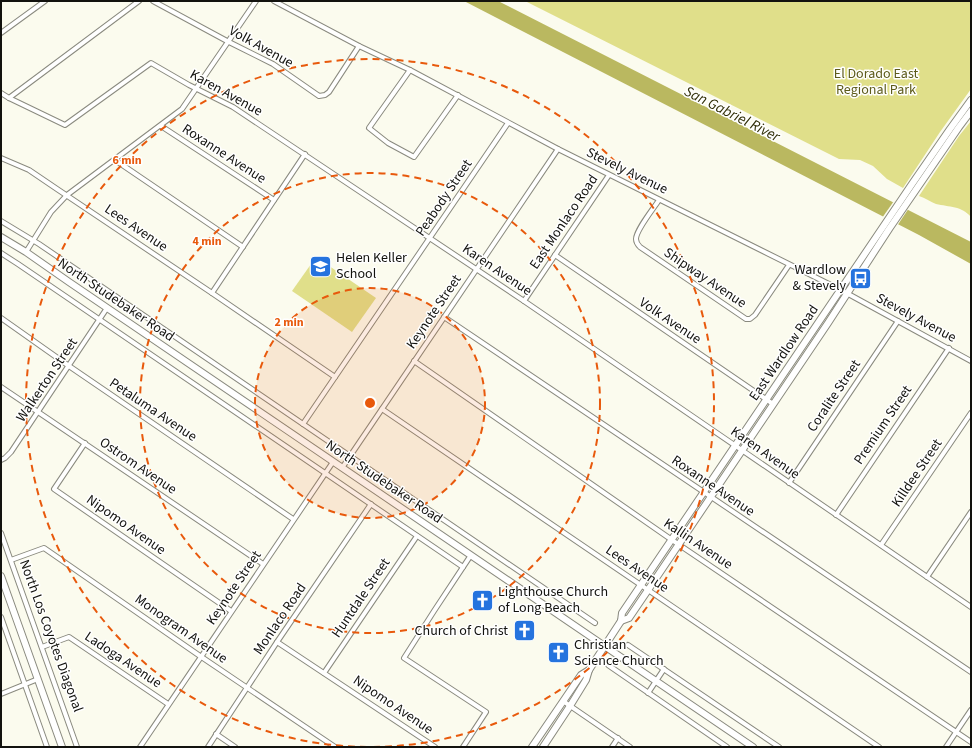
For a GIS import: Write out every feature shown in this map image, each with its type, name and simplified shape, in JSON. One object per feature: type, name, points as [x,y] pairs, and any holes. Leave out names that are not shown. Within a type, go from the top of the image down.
[{"type":"main road","name":"East Wardlow Road","points":[[621,621],[629,618],[774,404],[847,294],[887,227],[950,129],[971,100]]},
{"type":"main road","name":"East Wardlow Road","points":[[914,186],[971,111]]},
{"type":"main road","name":"East Wardlow Road","points":[[543,747],[586,680],[589,670],[621,621],[622,613],[841,290],[887,227]]},
{"type":"main road","name":"North Studebaker Road","points":[[1,238],[26,252],[753,747]]},
{"type":"main road","name":"North Los Coyotes Diagonal","points":[[1,576],[62,747]]},
{"type":"main road","name":"East Wardlow Road","points":[[532,747],[581,674],[589,670]]},
{"type":"street","points":[[1,33],[45,1]]},
{"type":"street","points":[[9,98],[139,1]]},
{"type":"street","name":"Volk Avenue","points":[[153,1],[273,64],[320,96],[329,92],[359,46]]},
{"type":"street","points":[[26,252],[51,212],[67,195],[182,109],[227,41],[256,1]]},
{"type":"street","name":"Stevely Avenue","points":[[274,1],[359,46],[410,70],[609,175],[841,290],[971,361]]},
{"type":"street","name":"Karen Avenue","points":[[1,93],[65,125],[151,63],[234,107],[305,154],[736,445],[789,483],[971,607]]},
{"type":"street","points":[[410,70],[369,128],[388,143],[414,157],[458,95]]},
{"type":"street","name":"Peabody Street","points":[[303,424],[508,123]]},
{"type":"street","name":"Roxanne Avenue","points":[[161,126],[274,200]]},
{"type":"street","name":"Keynote Street","points":[[342,468],[558,149]]},
{"type":"street","points":[[212,293],[305,154]]},
{"type":"street","name":"Lees Avenue","points":[[1,158],[29,170],[335,377]]},
{"type":"street","points":[[115,160],[243,247]]},
{"type":"street","name":"East Monlaco Road","points":[[524,301],[609,175]]},
{"type":"street","name":"Shipway Avenue","points":[[659,200],[638,230],[636,240],[637,244],[746,319],[750,319],[755,315],[789,265]]},
{"type":"street","name":"North Studebaker Road","points":[[1,221],[34,240],[595,623]]},
{"type":"street","name":"North Studebaker Road","points":[[1,253],[463,567]]},
{"type":"street","name":"Volk Avenue","points":[[555,255],[774,404]]},
{"type":"street","name":"Walkerton Street","points":[[1,460],[11,452],[107,308]]},
{"type":"street","name":"Roxanne Avenue","points":[[444,317],[971,672]]},
{"type":"street","name":"Petaluma Avenue","points":[[1,318],[293,519]]},
{"type":"street","name":"Coralite Street","points":[[789,483],[898,321]]},
{"type":"street","name":"Premium Street","points":[[836,515],[949,348]]},
{"type":"street","name":"Kallin Avenue","points":[[414,361],[672,540],[971,742]]},
{"type":"street","name":"Ostrom Avenue","points":[[1,387],[263,564]]},
{"type":"street","name":"Lees Avenue","points":[[382,410],[880,747]]},
{"type":"street","name":"Killdee Street","points":[[881,545],[971,413]]},
{"type":"street","name":"Nipomo Avenue","points":[[86,443],[54,489],[232,611]]},
{"type":"street","name":"Keynote Street","points":[[140,747],[200,656],[333,462]]},
{"type":"street","name":"Monlaco Road","points":[[208,747],[371,504]]},
{"type":"street","points":[[927,577],[971,512]]},
{"type":"street","name":"North Los Coyotes Diagonal","points":[[1,533],[77,747]]},
{"type":"street","name":"Huntdale Street","points":[[324,673],[417,536]]},
{"type":"street","name":"Monogram Avenue","points":[[11,560],[44,548],[335,747]]},
{"type":"street","points":[[463,747],[486,712],[404,658],[471,555]]},
{"type":"street","points":[[1,617],[46,747]]},
{"type":"street","points":[[1,633],[6,631]]},
{"type":"street","name":"Ladoga Avenue","points":[[42,647],[69,637],[168,704]]},
{"type":"street","name":"Nipomo Avenue","points":[[278,642],[435,747]]},
{"type":"street","points":[[628,645],[778,747]]},
{"type":"street","points":[[608,665],[727,747]]},
{"type":"street","points":[[648,693],[664,669]]},
{"type":"street","points":[[1,694],[38,679]]},
{"type":"street","points":[[563,701],[630,747]]},
{"type":"street","points":[[946,747],[971,710]]},
{"type":"street","points":[[216,734],[235,747]]},
{"type":"street","points":[[612,747],[618,738]]},
{"type":"green space","name":"El Dorado East Regional Park","points":[[525,1],[971,1],[971,89],[940,132],[903,188],[887,179],[873,166],[860,160],[839,159]]},
{"type":"green space","points":[[971,121],[971,217],[964,211],[936,204],[919,196],[959,136]]},
{"type":"green space","points":[[316,257],[376,298],[352,332],[292,291]]},
{"type":"shaded area","name":"San Gabriel River","points":[[464,1],[498,1],[971,242],[971,264],[919,235]]},
{"type":"pier","points":[[894,201],[909,208],[897,226],[882,218]]},
{"type":"place","name":"Helen Keller School","points":[[320,266]]},
{"type":"place","name":"Wardlow & Stevely","points":[[861,278]]},
{"type":"place","name":"Lighthouse Church of Long Beach","points":[[483,600]]},
{"type":"place","name":"Church of Christ","points":[[524,631]]},
{"type":"place","name":"Christian Science Church","points":[[559,653]]}]
